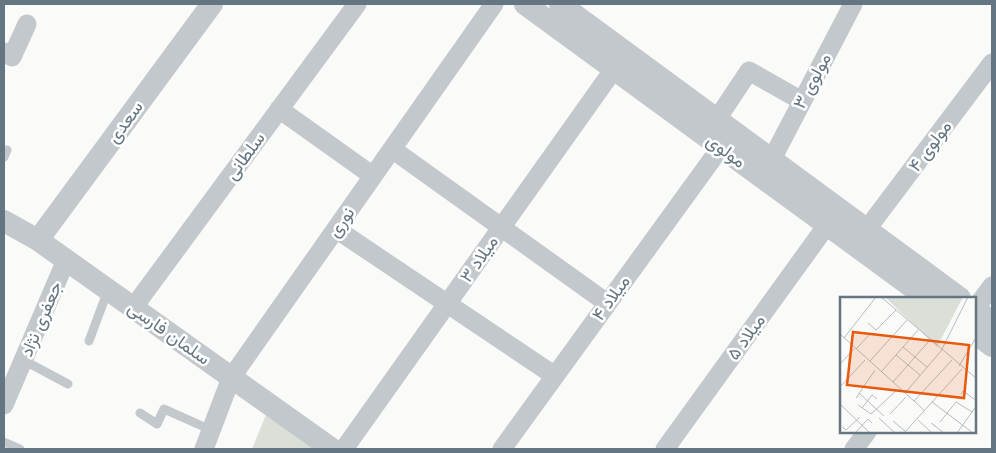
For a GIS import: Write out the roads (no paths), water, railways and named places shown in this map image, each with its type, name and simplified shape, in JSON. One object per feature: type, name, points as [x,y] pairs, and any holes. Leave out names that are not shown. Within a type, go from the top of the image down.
[{"type":"street","name":"سعدی","points":[[38,240],[212,4]]},
{"type":"street","name":"سلطانی","points":[[133,308],[357,4]]},
{"type":"street","name":"نوری","points":[[204,449],[231,378],[494,4]]},
{"type":"street","name":"مولوی","points":[[525,4],[721,147],[868,229],[959,297]]},
{"type":"street","name":"مولوی ۳","points":[[772,159],[853,4]]},
{"type":"street","name":"مولوی","points":[[567,6],[772,159],[827,225],[925,297]]},
{"type":"street","points":[[4,52],[12,58],[28,24]]},
{"type":"street","name":"مولوی ۴","points":[[868,229],[992,63]]},
{"type":"street","name":"میلاد ۳","points":[[344,449],[614,69]]},
{"type":"street","points":[[718,119],[748,72],[802,101]]},
{"type":"street","points":[[279,109],[373,176]]},
{"type":"street","name":"میلاد ۴","points":[[502,449],[721,147]]},
{"type":"street","points":[[392,149],[607,303]]},
{"type":"street","name":"سلمان فارسی","points":[[4,221],[38,240],[332,449]]},
{"type":"street","name":"میلاد ۵","points":[[665,449],[827,225]]},
{"type":"street","points":[[336,229],[555,376]]},
{"type":"street","name":"جعفری نژاد","points":[[4,405],[66,260]]},
{"type":"street","points":[[976,308],[992,286]]},
{"type":"street","points":[[976,310],[992,322]]},
{"type":"street","points":[[976,334],[992,346]]},
{"type":"street","points":[[854,449],[866,433]]},
{"type":"lane","points":[[89,341],[108,290]]},
{"type":"lane","points":[[23,360],[68,384]]},
{"type":"lane","points":[[140,413],[156,424],[164,409],[211,430]]},
{"type":"lane","points":[[4,442],[20,449]]}]
